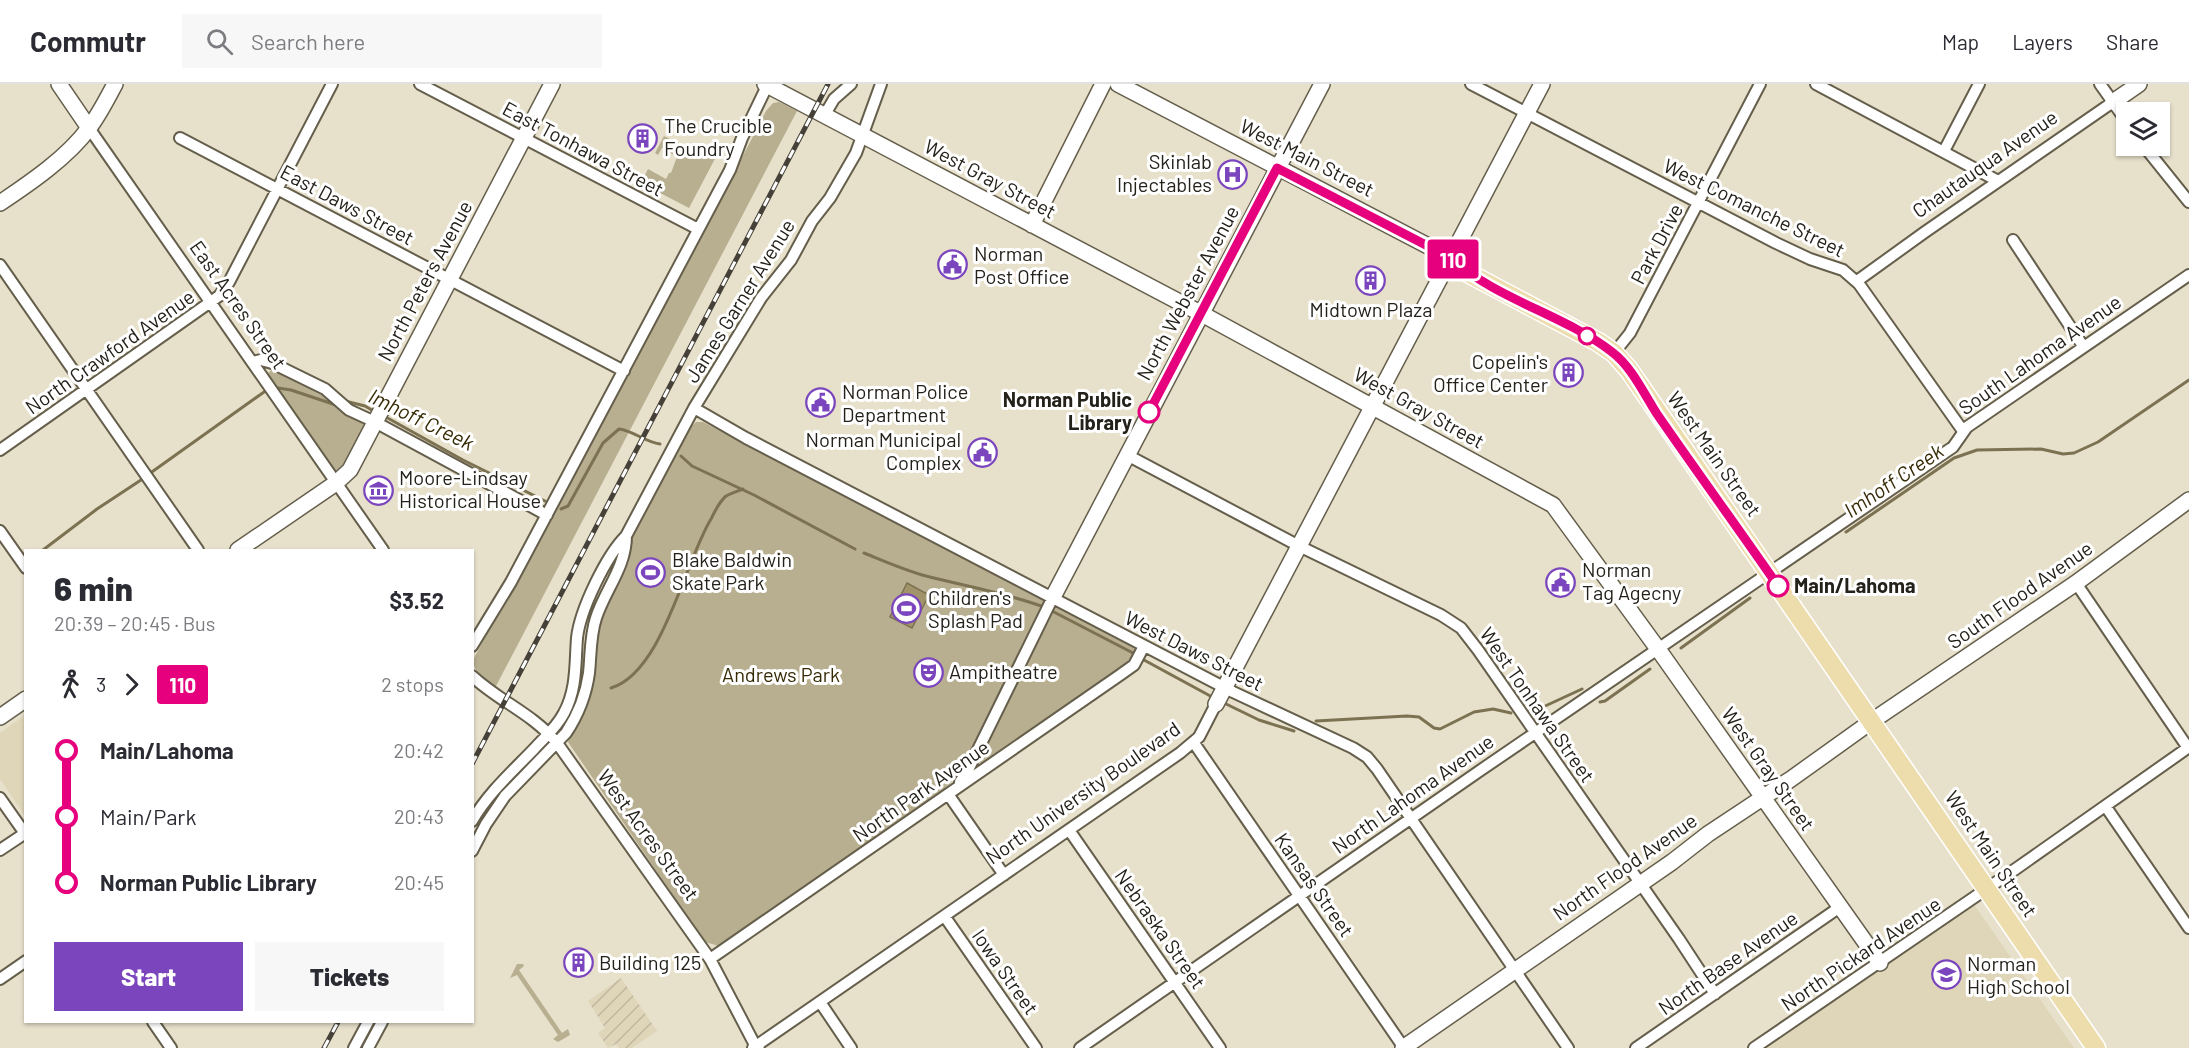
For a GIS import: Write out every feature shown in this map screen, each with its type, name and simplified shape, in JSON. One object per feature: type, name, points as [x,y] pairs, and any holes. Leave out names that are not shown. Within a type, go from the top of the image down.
[{"type":"main road","name":"West Main Street","points":[[1451,258],[1468,273],[1614,353],[1629,370],[2096,1048]]},
{"type":"street","name":"East Acres Street","points":[[59,84],[382,549]]},
{"type":"street","points":[[0,203],[44,171],[75,144],[89,128],[115,84]]},
{"type":"street","name":"North Crawford Avenue","points":[[0,450],[211,303],[229,282],[332,84]]},
{"type":"street","name":"East Tonhawa Street","points":[[420,84],[698,229]]},
{"type":"street","name":"North Peters Avenue","points":[[239,549],[336,483],[350,470],[552,84]]},
{"type":"street","points":[[474,643],[500,602],[730,170],[767,84]]},
{"type":"street","name":"West Gray Street","points":[[767,84],[863,137],[1202,314],[1553,505],[1764,797],[1880,963]]},
{"type":"street","points":[[824,116],[834,99],[851,84]]},
{"type":"street","name":"James Garner Avenue","points":[[474,817],[490,796],[549,734],[565,713],[576,676],[577,638],[583,612],[613,553],[626,536],[694,408],[761,298],[790,260],[812,221],[830,198],[863,137],[881,84]]},
{"type":"street","points":[[1032,225],[1103,84]]},
{"type":"street","name":"West Main Street","points":[[1118,84],[1451,258]]},
{"type":"street","name":"North Webster Avenue","points":[[951,791],[968,770],[1053,597],[1322,84]]},
{"type":"street","name":"West Comanche Street","points":[[1471,84],[1810,259],[1843,270],[1857,281],[1963,431]]},
{"type":"street","name":"North University Boulevard","points":[[755,1048],[1194,743],[1542,84]]},
{"type":"street","name":"Park Drive","points":[[1614,353],[1630,333],[1760,84]]},
{"type":"street","points":[[1816,84],[1998,181]]},
{"type":"street","points":[[1944,151],[1979,84]]},
{"type":"street","points":[[2100,84],[2116,106]]},
{"type":"street","name":"Chautauqua Avenue","points":[[1857,281],[1865,273],[2139,84]]},
{"type":"street","name":"East Daws Street","points":[[180,138],[624,371]]},
{"type":"street","points":[[2152,156],[2189,202]]},
{"type":"street","points":[[2013,240],[2084,346]]},
{"type":"street","points":[[0,265],[197,549]]},
{"type":"street","name":"South Lahoma Avenue","points":[[1769,573],[1953,447],[1963,431],[2189,275]]},
{"type":"street","points":[[252,362],[261,360],[272,363],[325,389],[348,410],[378,416],[547,515]]},
{"type":"street","name":"West Daws Street","points":[[694,408],[746,438],[1144,646],[1220,696],[1360,752],[1377,769],[1568,1048]]},
{"type":"street","name":"West Tonhawa Street","points":[[1127,455],[1299,546],[1441,615],[1461,628],[1536,732],[1715,994]]},
{"type":"street","name":"South Flood Avenue","points":[[1872,721],[2076,583],[2189,500]]},
{"type":"street","points":[[0,531],[23,565]]},
{"type":"street","name":"James Garner Avenue","points":[[474,847],[501,801],[557,744],[581,707],[587,681],[592,630],[624,557],[626,536]]},
{"type":"street","name":"North Lahoma Avenue","points":[[1080,1048],[1769,573]]},
{"type":"street","points":[[2076,583],[2188,748]]},
{"type":"street","name":"North Park Avenue","points":[[710,959],[1134,665],[1144,646]]},
{"type":"street","name":"West Acres Street","points":[[474,678],[540,724],[557,744],[710,959],[755,1048]]},
{"type":"street","points":[[0,717],[24,700]]},
{"type":"street","name":"North Flood Avenue","points":[[1404,1048],[1872,721]]},
{"type":"street","name":"Kansas Street","points":[[1194,743],[1404,1048]]},
{"type":"street","name":"North Pickard Avenue","points":[[1754,1048],[2106,807],[2188,748]]},
{"type":"street","points":[[951,791],[1004,875]]},
{"type":"street","points":[[0,798],[24,833]]},
{"type":"street","points":[[2106,807],[2189,928]]},
{"type":"street","name":"Nebraska Street","points":[[1070,830],[1220,1048]]},
{"type":"street","points":[[0,850],[24,835]]},
{"type":"street","name":"North Base Avenue","points":[[1636,1048],[1840,907]]},
{"type":"street","name":"Iowa Street","points":[[945,917],[1036,1048]]},
{"type":"street","points":[[0,979],[24,962]]},
{"type":"street","points":[[820,1002],[851,1048]]},
{"type":"street","points":[[154,1023],[171,1048]]},
{"type":"street","points":[[354,1048],[367,1023]]},
{"type":"street","points":[[368,1048],[381,1023]]},
{"type":"shaded area","name":"Children's Splash Pad","points":[[907,583],[929,595],[912,628],[890,617]]},
{"type":"shaded area","points":[[24,716],[24,815],[0,779],[0,733]]},
{"type":"shaded area","name":"Norman High School","points":[[1973,903],[2074,1048],[1764,1048]]},
{"type":"shaded area","points":[[621,978],[657,1031],[632,1048],[619,1048],[616,1044],[608,1048],[598,1033],[605,1028],[588,1001]]},
{"type":"green space","points":[[779,102],[797,111],[495,688],[476,670],[474,658],[766,111],[773,103]]},
{"type":"green space","points":[[664,136],[696,153],[701,144],[718,153],[689,208],[641,183],[648,169],[666,179],[671,173],[677,157],[662,148],[658,155],[655,153]]},
{"type":"green space","points":[[272,370],[333,401],[341,412],[364,424],[365,428],[345,464],[339,470],[335,470],[269,378],[268,373]]},
{"type":"green space","name":"Andrews Park","points":[[696,422],[703,422],[1043,599],[1045,603],[958,776],[943,790],[719,946],[705,942],[568,742],[596,627],[626,558],[631,539],[690,428]]},
{"type":"green space","points":[[1055,605],[1136,648],[1132,659],[983,764],[977,762]]},
{"type":"green space","points":[[517,964],[523,964],[524,966],[519,970],[562,1033],[568,1029],[570,1035],[558,1042],[553,1039],[558,1035],[517,975],[510,978]]},
{"type":"waterway","name":"Imhoff Creek","points":[[1846,532],[1954,458],[1977,450],[2041,449],[2063,454],[2074,453],[2098,442],[2189,380]]},
{"type":"waterway","name":"Imhoff Creek","points":[[278,388],[339,404]]},
{"type":"waterway","name":"Imhoff Creek","points":[[149,474],[264,392]]},
{"type":"waterway","name":"Imhoff Creek","points":[[345,401],[365,406],[375,412]]},
{"type":"waterway","name":"Imhoff Creek","points":[[384,416],[463,460],[545,501]]},
{"type":"waterway","name":"Imhoff Creek","points":[[561,509],[568,506],[603,443],[619,429],[660,444]]},
{"type":"waterway","name":"Imhoff Creek","points":[[681,456],[692,466],[754,495],[855,549]]},
{"type":"waterway","name":"Imhoff Creek","points":[[44,549],[97,509],[144,478]]},
{"type":"waterway","points":[[611,688],[629,678],[645,661],[670,614],[701,538],[717,507],[726,496],[743,489]]},
{"type":"waterway","name":"Imhoff Creek","points":[[864,553],[918,574],[1044,607]]},
{"type":"waterway","name":"Imhoff Creek","points":[[1681,648],[1750,598]]},
{"type":"waterway","name":"Imhoff Creek","points":[[1052,611],[1133,653]]},
{"type":"waterway","name":"Imhoff Creek","points":[[1144,660],[1214,698]]},
{"type":"waterway","name":"Imhoff Creek","points":[[1600,702],[1605,701],[1650,669]]},
{"type":"waterway","name":"Imhoff Creek","points":[[1534,706],[1543,707],[1582,689]]},
{"type":"waterway","name":"Imhoff Creek","points":[[1222,702],[1259,720],[1294,731]]},
{"type":"waterway","name":"Imhoff Creek","points":[[1316,721],[1407,716],[1419,717],[1434,728],[1440,729],[1474,712],[1493,709],[1511,713]]},
{"type":"railway","points":[[474,760],[828,84]]},
{"type":"railway","points":[[324,1048],[337,1023]]},
{"type":"bus line","name":"110","points":[[1149,412],[1277,168],[1451,258],[1468,273],[1598,342],[1614,353],[1629,370],[1778,586]]},
{"type":"place","name":"The Crucible Foundry","points":[[643,138]]},
{"type":"place","name":"Skinlab Injectables","points":[[1233,174]]},
{"type":"place","name":"Norman Post Office","points":[[953,265]]},
{"type":"place","name":"Midtown Plaza","points":[[1371,280]]},
{"type":"place","name":"Copelin's Office Center","points":[[1569,373]]},
{"type":"place","name":"Norman Police Department","points":[[821,403]]},
{"type":"place","name":"Norman Public Library","points":[[1149,412]]},
{"type":"place","name":"Norman Municipal Complex","points":[[982,452]]},
{"type":"place","name":"Moore-Lindsay Historical House","points":[[378,490]]},
{"type":"place","name":"Blake Baldwin Skate Park","points":[[651,572]]},
{"type":"place","name":"Norman Tag Agecny","points":[[1561,582]]},
{"type":"place","name":"Main/Lahoma","points":[[1778,586]]},
{"type":"place","name":"Children's Splash Pad","points":[[907,609]]},
{"type":"place","name":"Ampitheatre","points":[[928,672]]},
{"type":"place","name":"Building 125","points":[[578,963]]},
{"type":"place","name":"Norman High School","points":[[1946,975]]}]
